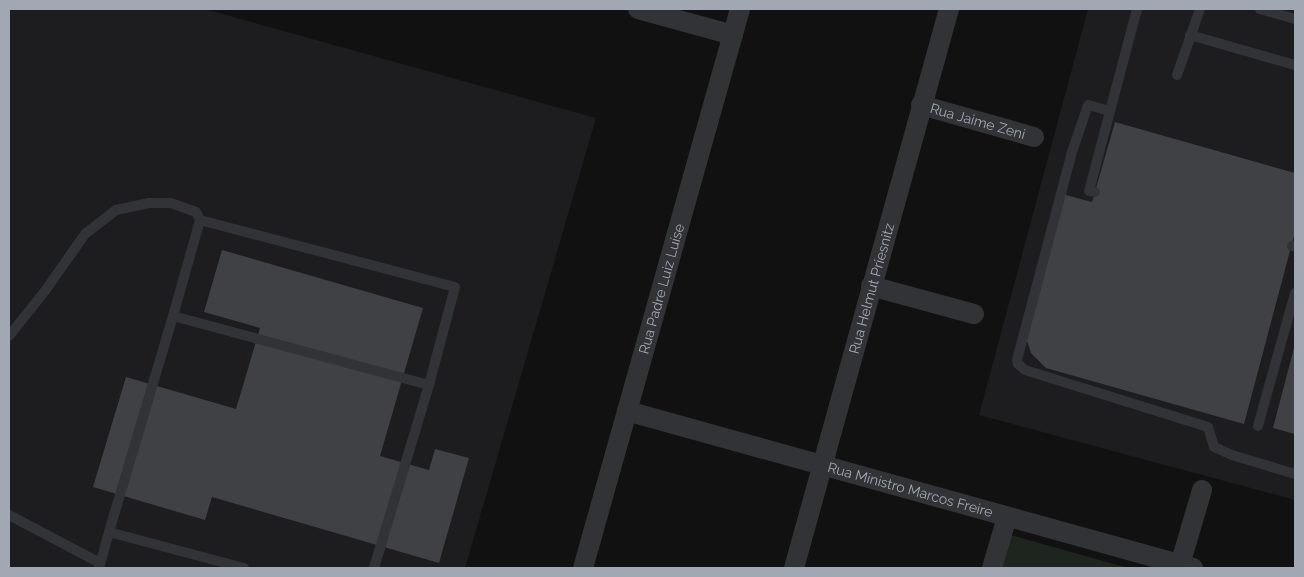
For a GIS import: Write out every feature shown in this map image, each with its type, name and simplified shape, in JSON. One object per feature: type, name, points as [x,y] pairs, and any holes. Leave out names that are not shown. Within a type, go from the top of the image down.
[{"type":"street","points":[[638,9],[733,36]]},
{"type":"street","name":"Rua Padre Luiz Luíse","points":[[583,568],[740,9]]},
{"type":"street","name":"Rua Helmut Priesnitz","points":[[794,568],[949,9]]},
{"type":"street","name":"Rua Jaime Zeni","points":[[921,105],[1034,137]]},
{"type":"street","points":[[871,286],[974,314]]},
{"type":"street","name":"Rua Ministro Marcos Freire","points":[[627,410],[1184,567]]},
{"type":"street","points":[[1184,567],[1202,490]]},
{"type":"street","points":[[992,568],[1007,517]]},
{"type":"lane","points":[[1095,192],[1089,191],[1138,9]]},
{"type":"lane","points":[[1177,75],[1200,9]]},
{"type":"lane","points":[[1260,9],[1295,19]]},
{"type":"lane","points":[[1190,35],[1295,65]]},
{"type":"lane","points":[[1110,111],[1088,105],[1072,152],[1017,360],[1018,364],[1025,370],[1208,427],[1214,447],[1232,455],[1295,474]]},
{"type":"lane","points":[[9,336],[45,291],[85,234],[116,210],[149,203],[170,204],[196,212],[200,220],[100,566],[9,515]]},
{"type":"lane","points":[[200,220],[455,287],[429,385],[374,568]]},
{"type":"lane","points":[[1258,426],[1295,293]]},
{"type":"lane","points":[[173,316],[429,385]]},
{"type":"lane","points":[[109,532],[244,568]]},
{"type":"shaded area","points":[[9,9],[205,9],[596,118],[465,568],[9,568]]},
{"type":"shaded area","points":[[1088,9],[1295,9],[1295,500],[979,415]]},
{"type":"shaded area","points":[[1007,534],[1128,568],[998,568]]},
{"type":"building","points":[[1115,122],[1295,173],[1295,232],[1244,424],[1046,368],[1031,353],[1026,338],[1062,194],[1092,202]]},
{"type":"building","points":[[222,250],[423,308],[380,456],[429,470],[435,449],[469,458],[439,563],[212,497],[205,520],[93,487],[126,377],[236,409],[260,328],[204,312]]},
{"type":"building","points":[[1295,344],[1295,434],[1273,428]]}]
